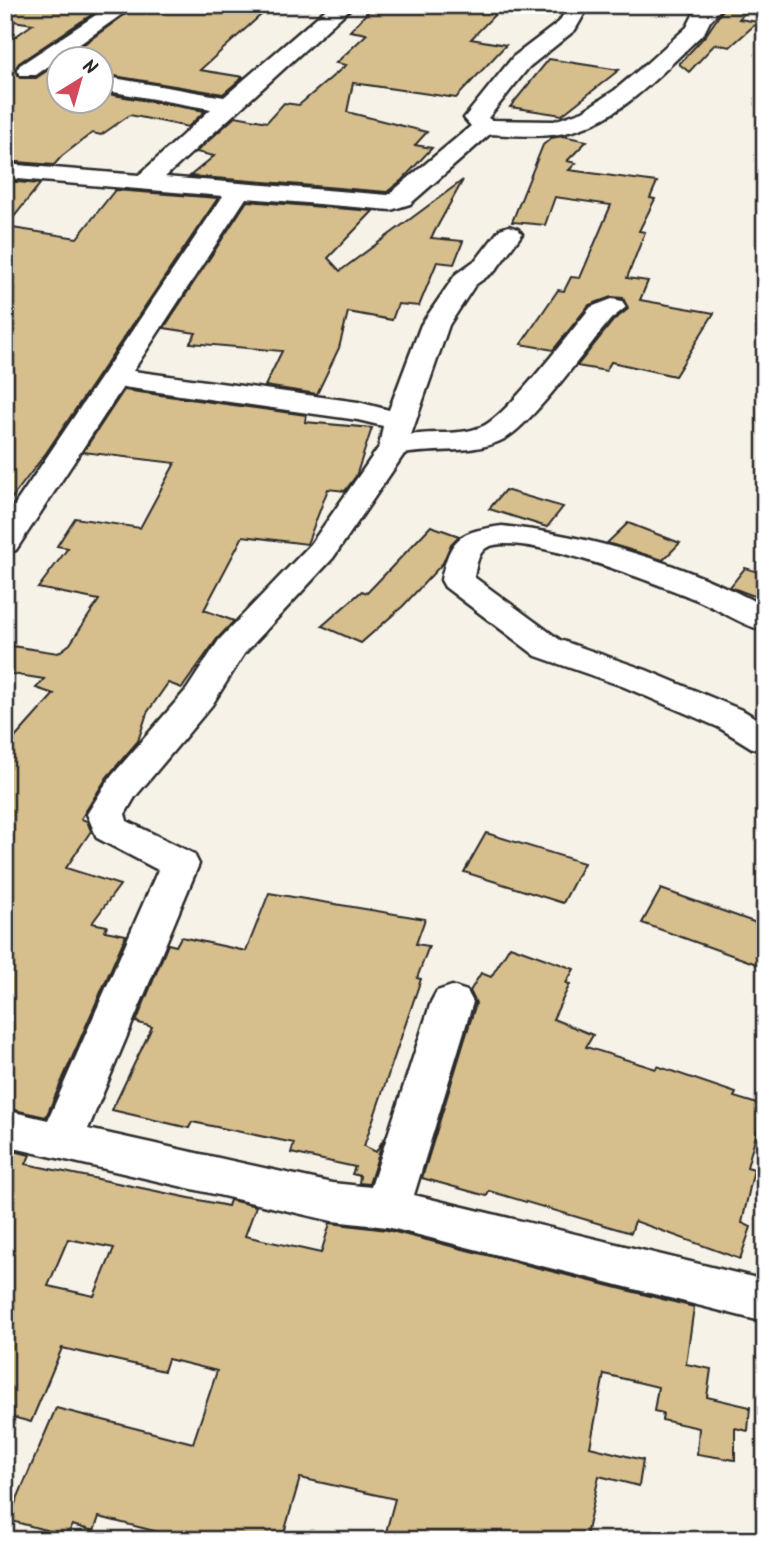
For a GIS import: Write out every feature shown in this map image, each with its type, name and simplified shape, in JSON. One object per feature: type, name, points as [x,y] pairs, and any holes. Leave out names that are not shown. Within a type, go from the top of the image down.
[{"type":"street","points":[[27,70],[125,5]]},
{"type":"street","points":[[144,183],[344,5]]},
{"type":"street","points":[[579,7],[568,26],[521,62],[476,118],[484,127],[536,137],[576,123],[614,101],[696,29],[700,19],[714,5]]},
{"type":"street","points":[[5,66],[46,73]]},
{"type":"street","points":[[116,85],[229,105]]},
{"type":"street","points":[[5,171],[391,203],[401,200],[484,127]]},
{"type":"street","points":[[5,543],[238,191]]},
{"type":"street","points":[[61,1140],[180,864],[110,829],[106,814],[122,788],[200,697],[230,648],[322,551],[396,434],[435,325],[465,281],[486,265],[509,234]]},
{"type":"street","points":[[116,377],[345,409],[396,434],[426,440],[463,441],[494,433],[514,417],[600,313],[612,307]]},
{"type":"street","points":[[765,621],[748,609],[676,580],[565,544],[515,534],[495,534],[479,539],[468,547],[457,580],[548,648],[634,678],[719,714],[765,740]]},
{"type":"street","points":[[387,1209],[452,1002]]},
{"type":"street","points":[[5,1128],[332,1202],[387,1209],[765,1301]]},
{"type":"building","points":[[5,5],[106,5],[19,63],[15,69],[20,78],[36,78],[46,71],[46,116],[116,116],[116,95],[205,111],[188,127],[130,115],[101,135],[92,133],[54,165],[5,161],[5,44],[33,24],[5,20]]},
{"type":"building","points":[[138,5],[272,5],[200,70],[243,77],[223,94],[116,76],[116,46],[81,46]]},
{"type":"building","points":[[374,5],[504,5],[471,39],[506,45],[456,98],[353,83],[347,112],[427,132],[415,145],[432,148],[402,180],[387,192],[190,176],[214,156],[196,152],[236,116],[267,122],[284,103],[299,105],[346,65],[336,63],[367,34],[350,31]]},
{"type":"building","points":[[726,5],[752,5],[739,19],[758,22],[730,47],[715,44],[689,72],[679,64],[706,35]]},
{"type":"building","points":[[549,59],[619,70],[562,115],[510,107]]},
{"type":"building","points":[[563,136],[587,141],[567,161],[576,163],[569,170],[657,182],[650,198],[655,199],[639,231],[645,232],[627,278],[648,281],[640,300],[714,313],[675,376],[611,362],[606,371],[577,366],[613,321],[628,309],[623,298],[611,297],[589,305],[553,350],[521,344],[558,290],[564,291],[571,277],[580,278],[611,205],[555,197],[545,225],[512,222],[543,145],[551,138]]},
{"type":"building","points":[[463,180],[431,238],[463,241],[454,264],[437,262],[419,306],[398,304],[392,320],[348,312],[339,348],[317,394],[265,386],[282,351],[190,343],[196,333],[164,328],[247,201],[373,211],[328,258],[340,271]]},
{"type":"building","points":[[5,181],[40,184],[6,227],[77,238],[115,190],[218,198],[46,453],[5,507]]},
{"type":"building","points":[[124,390],[306,415],[305,422],[372,428],[356,476],[345,491],[328,489],[307,544],[243,536],[204,610],[234,621],[217,639],[182,688],[168,683],[147,713],[138,741],[107,777],[81,819],[87,821],[91,831],[66,868],[120,885],[92,923],[107,926],[105,931],[126,935],[46,1117],[5,1108],[5,749],[54,694],[36,688],[44,679],[5,673],[5,645],[58,653],[70,644],[99,600],[38,588],[68,548],[57,546],[75,518],[140,528],[175,463],[83,452]]},
{"type":"building","points":[[505,490],[563,507],[547,527],[489,509]]},
{"type":"building","points":[[628,523],[680,543],[663,560],[607,543]]},
{"type":"building","points":[[431,526],[459,536],[451,544],[443,563],[403,606],[361,643],[322,626],[362,591],[367,593]]},
{"type":"building","points":[[745,568],[765,574],[765,600],[730,587]]},
{"type":"building","points":[[486,833],[584,863],[563,903],[464,872]]},
{"type":"building","points":[[661,889],[765,926],[765,967],[642,923]]},
{"type":"building","points":[[269,893],[425,919],[416,944],[429,946],[417,978],[421,979],[364,1146],[376,1152],[384,1138],[369,1184],[359,1183],[360,1176],[352,1174],[355,1167],[291,1153],[294,1143],[192,1122],[189,1128],[112,1110],[152,1027],[136,1022],[168,944],[176,946],[181,937],[246,951]]},
{"type":"building","points":[[510,946],[574,969],[566,983],[570,984],[553,1019],[593,1035],[586,1047],[656,1069],[657,1066],[736,1093],[734,1097],[764,1106],[747,1167],[754,1169],[742,1223],[751,1227],[740,1259],[635,1221],[631,1233],[489,1191],[487,1196],[422,1178],[476,1003],[470,991],[481,973],[491,977]]},
{"type":"building","points":[[5,1149],[30,1155],[26,1164],[228,1206],[230,1200],[256,1206],[245,1236],[321,1253],[330,1223],[387,1230],[694,1307],[686,1364],[711,1369],[707,1397],[750,1407],[748,1431],[735,1428],[735,1460],[697,1454],[699,1428],[662,1420],[663,1413],[654,1411],[658,1387],[604,1374],[590,1447],[643,1460],[639,1486],[599,1476],[585,1540],[419,1540],[386,1532],[395,1499],[300,1478],[282,1540],[168,1540],[170,1535],[99,1517],[94,1531],[72,1525],[68,1536],[8,1520],[56,1408],[193,1443],[217,1371],[168,1359],[164,1371],[62,1348],[31,1422],[5,1415]],"holes":[[[68,1239],[114,1248],[94,1296],[48,1286]]]}]
